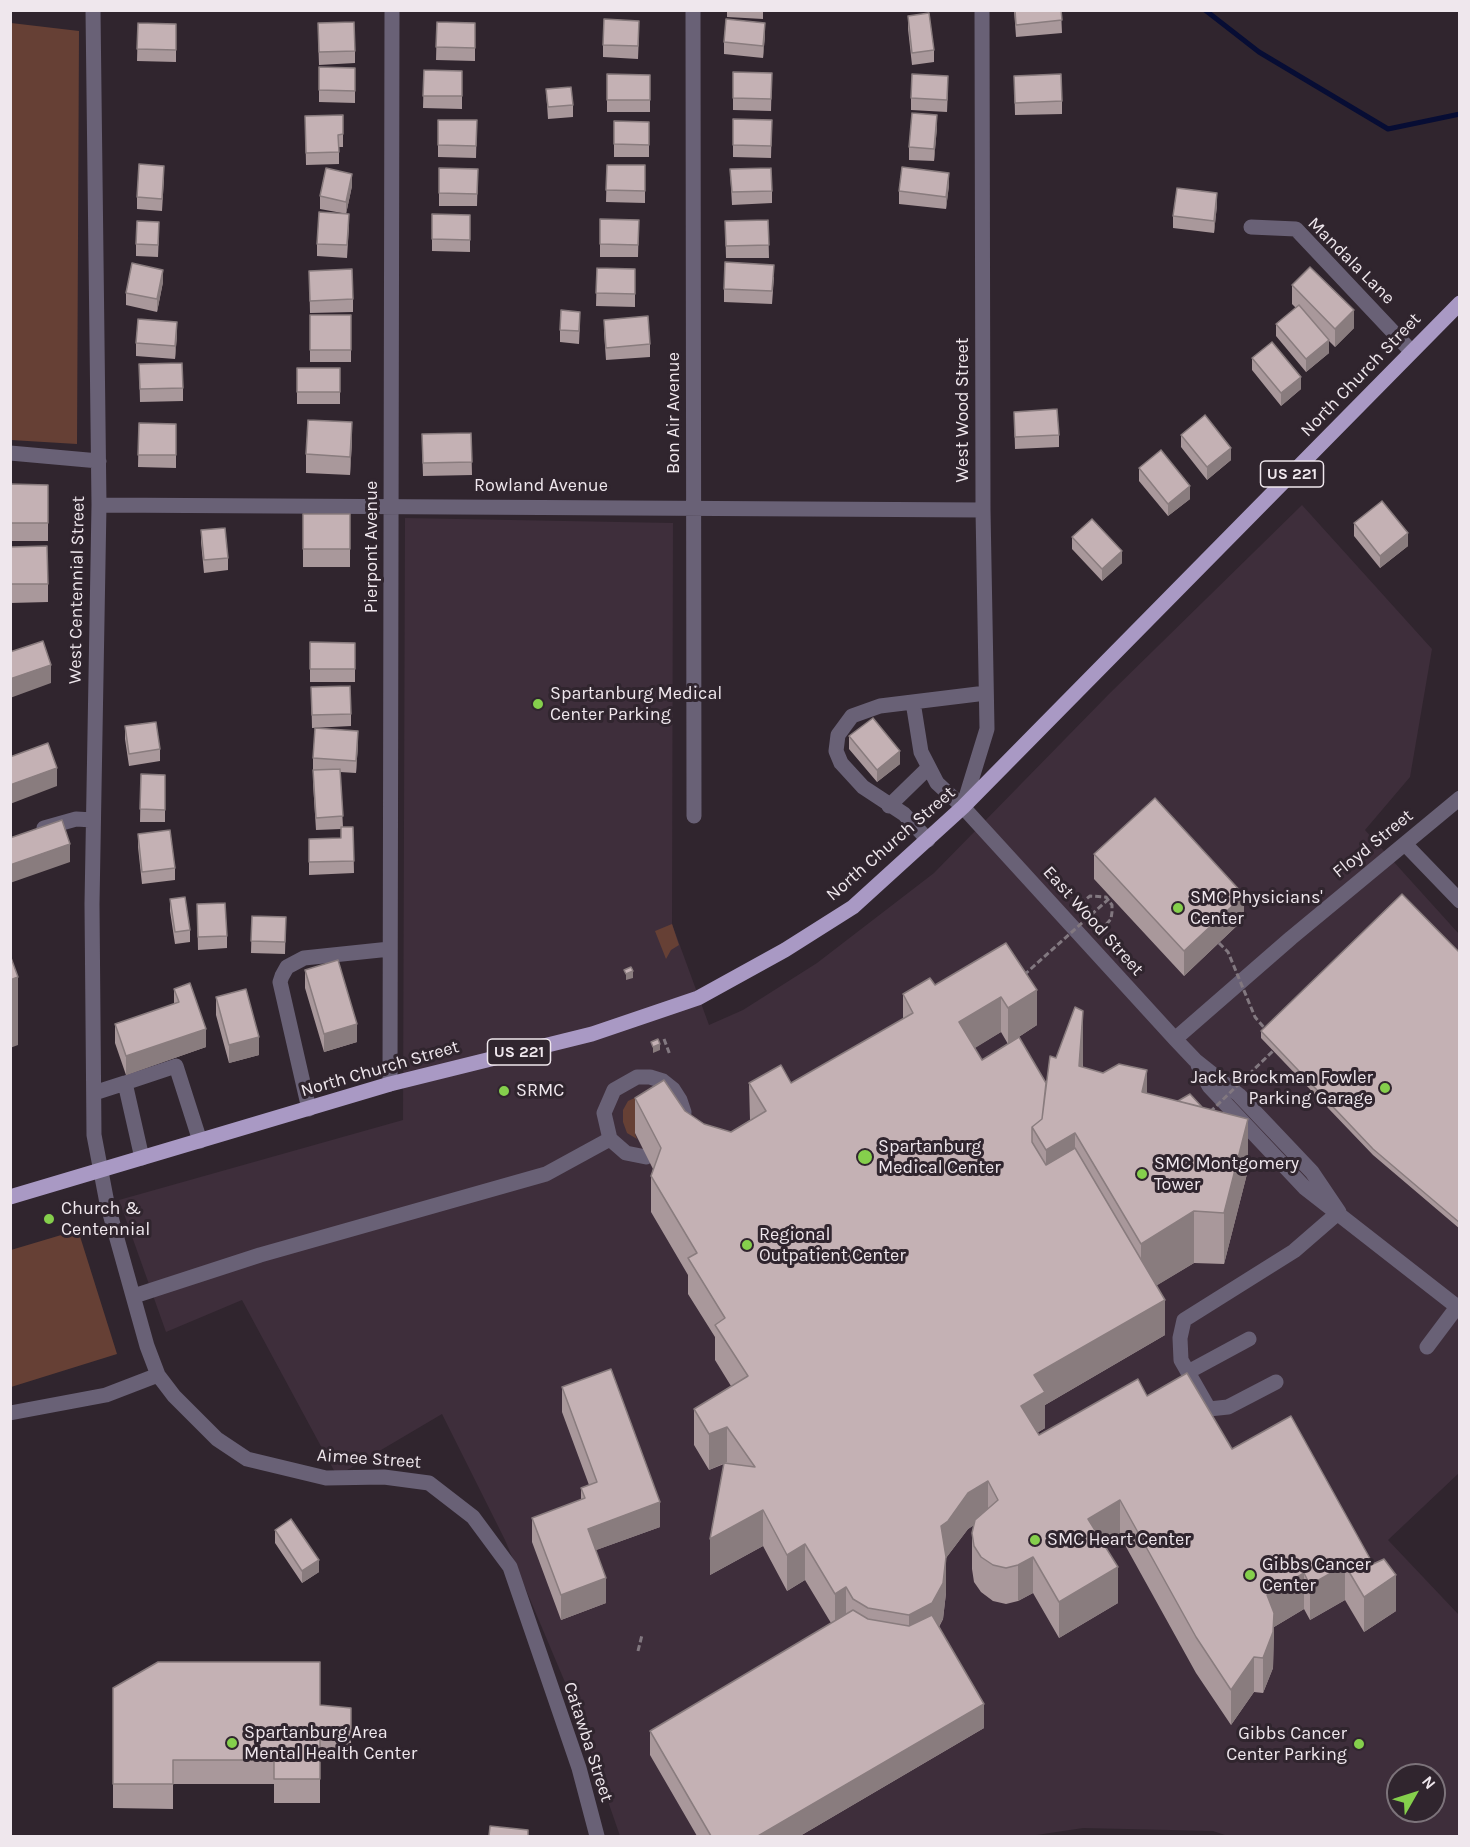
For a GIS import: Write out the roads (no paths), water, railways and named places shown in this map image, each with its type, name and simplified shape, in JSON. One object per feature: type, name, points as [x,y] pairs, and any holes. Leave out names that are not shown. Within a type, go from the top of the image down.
[{"type":"main road","name":"North Church Street","points":[[10,1197],[390,1084],[592,1034],[698,998],[748,973],[853,907],[928,840],[1460,303]]},
{"type":"street","name":"West Centennial Street","points":[[93,10],[99,461],[93,820],[94,1135],[101,1170]]},
{"type":"street","name":"Pierpont Avenue","points":[[390,1084],[392,10]]},
{"type":"street","name":"Bon Air Avenue","points":[[693,10],[694,816]]},
{"type":"street","name":"West Wood Street","points":[[963,807],[985,736],[982,10]]},
{"type":"street","name":"Mandala Lane","points":[[1251,227],[1296,229],[1411,351]]},
{"type":"street","points":[[10,453],[99,461]]},
{"type":"street","name":"Rowland Avenue","points":[[99,505],[694,506],[983,510]]},
{"type":"street","points":[[928,840],[904,814],[863,787],[838,757],[836,744],[838,735],[852,716],[880,706],[986,693]]},
{"type":"street","points":[[889,806],[927,769],[921,752],[913,702]]},
{"type":"street","name":"East Wood Street","points":[[927,769],[937,783],[963,807],[1195,1060],[1239,1095],[1312,1172],[1339,1212],[1458,1308]]},
{"type":"street","name":"Floyd Street","points":[[1175,1039],[1310,922],[1460,798]]},
{"type":"street","points":[[42,828],[76,819],[93,820]]},
{"type":"street","points":[[1405,844],[1460,901]]},
{"type":"street","points":[[309,1109],[280,982],[282,976],[287,967],[304,958],[390,949]]},
{"type":"street","points":[[94,1093],[176,1065],[200,1141]]},
{"type":"street","points":[[646,1157],[626,1153],[610,1139],[604,1113],[607,1101],[614,1090],[637,1077],[656,1079],[673,1089],[681,1100],[684,1112],[684,1125],[679,1137]]},
{"type":"street","points":[[125,1083],[142,1158]]},
{"type":"street","points":[[134,1296],[260,1256],[546,1174],[610,1139]]},
{"type":"street","name":"Aimee Street","points":[[101,1170],[147,1346],[159,1375],[174,1396],[218,1439],[247,1459],[326,1478],[384,1477],[429,1483],[473,1517],[510,1567],[541,1660]]},
{"type":"street","points":[[1276,1382],[1228,1407],[1209,1409],[1181,1360],[1180,1338],[1184,1320],[1294,1251],[1339,1212]]},
{"type":"street","points":[[1427,1347],[1458,1308]]},
{"type":"street","points":[[1188,1372],[1249,1339]]},
{"type":"street","points":[[10,1413],[106,1395],[159,1375]]},
{"type":"street","name":"Catawba Street","points":[[541,1660],[579,1768],[597,1836]]},
{"type":"waterway","points":[[1205,10],[1259,52],[1388,129],[1460,114]]},
{"type":"place","name":"Spartanburg Medical Center Parking","points":[[538,704]]},
{"type":"place","name":"SMC Physicians' Center","points":[[1178,908]]},
{"type":"place","name":"Jack Brockman Fowler Parking Garage","points":[[1385,1088]]},
{"type":"place","name":"SRMC","points":[[504,1091]]},
{"type":"place","name":"Spartanburg Medical Center","points":[[865,1157]]},
{"type":"place","name":"SMC Montgomery Tower","points":[[1142,1174]]},
{"type":"place","name":"Church & Centennial","points":[[49,1219]]},
{"type":"place","name":"Regional Outpatient Center","points":[[747,1245]]},
{"type":"place","name":"SMC Heart Center","points":[[1035,1540]]},
{"type":"place","name":"Gibbs Cancer Center","points":[[1250,1575]]},
{"type":"place","name":"Spartanburg Area Mental Health Center","points":[[232,1743]]},
{"type":"place","name":"Gibbs Cancer Center Parking","points":[[1359,1744]]}]
